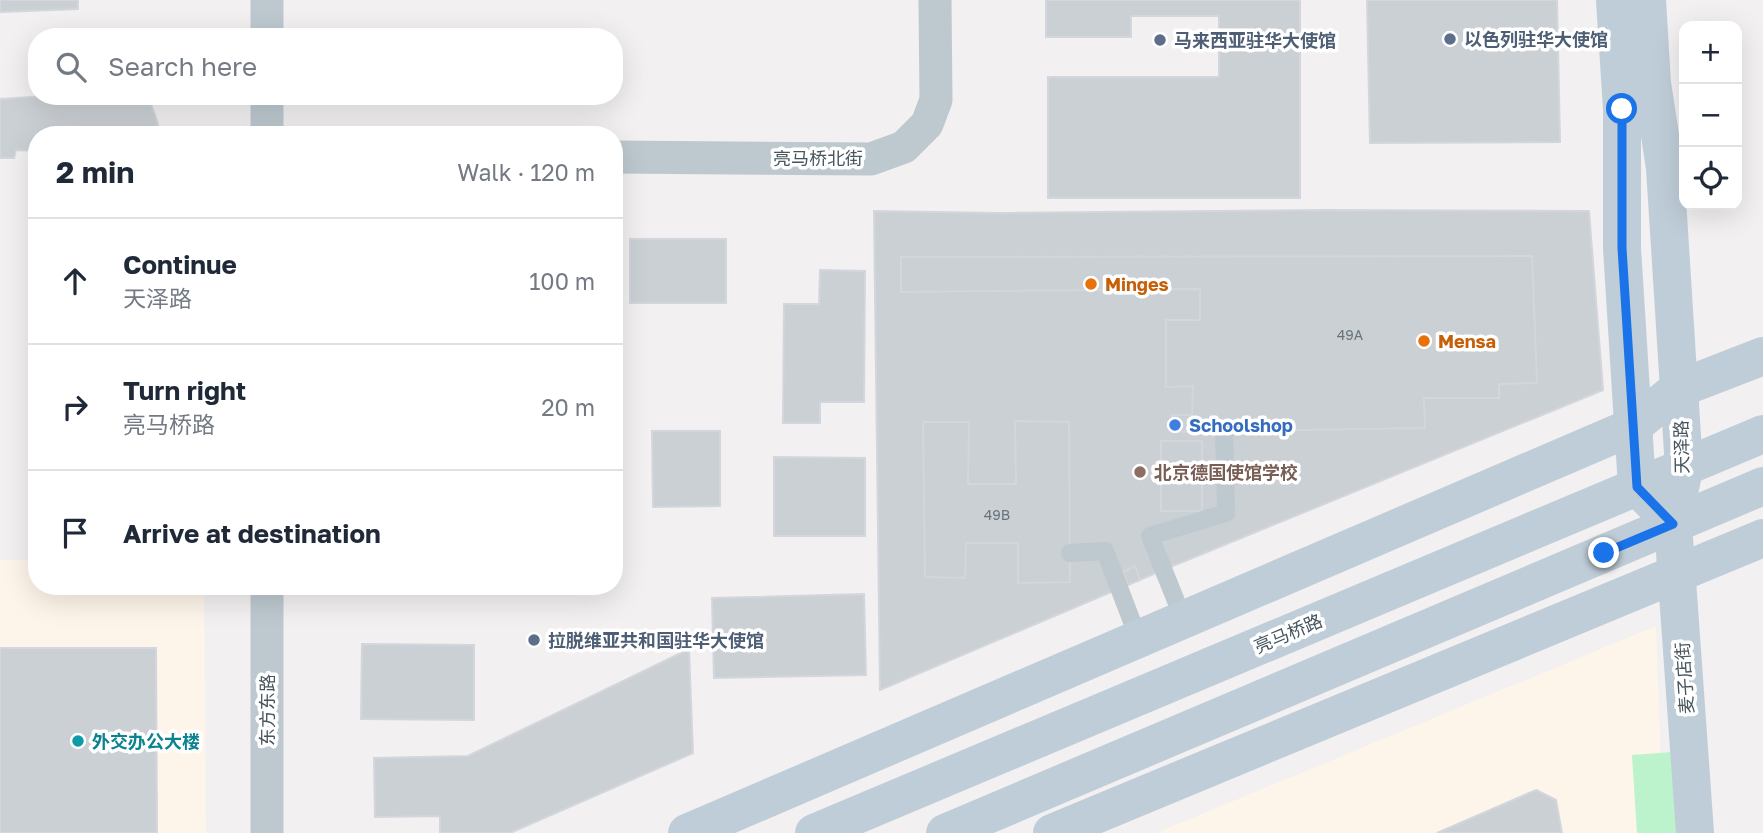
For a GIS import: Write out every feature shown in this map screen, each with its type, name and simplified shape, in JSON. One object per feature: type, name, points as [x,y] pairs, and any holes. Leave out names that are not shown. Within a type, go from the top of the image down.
[{"type":"street","points":[[267,0],[267,28]]},
{"type":"street","name":"亮马桥北街","points":[[623,157],[871,159],[904,147],[927,124],[936,100],[935,0]]},
{"type":"street","points":[[1615,0],[1622,109],[1622,248],[1637,487],[1673,524]]},
{"type":"street","name":"天泽路","points":[[1647,0],[1652,83],[1665,169],[1684,468],[1673,524]]},
{"type":"street","points":[[267,105],[267,126]]},
{"type":"street","points":[[687,833],[1632,427],[1678,389],[1763,356]]},
{"type":"street","name":"亮马桥路","points":[[814,833],[1763,434]]},
{"type":"street","points":[[945,833],[1763,486]]},
{"type":"street","name":"麦子店街","points":[[1673,524],[1695,833]]},
{"type":"street","points":[[1052,833],[1763,538]]},
{"type":"street","name":"东方东路","points":[[267,595],[267,833]]},
{"type":"lane","points":[[1184,621],[1150,536],[1226,513],[1224,431]]},
{"type":"lane","points":[[1070,553],[1105,551],[1139,640]]},
{"type":"shaded area","name":"外交办公大楼","points":[[0,560],[28,560],[28,595],[204,595],[206,833],[0,833]]},
{"type":"shaded area","points":[[1656,626],[1663,833],[1156,833]]},
{"type":"green space","points":[[1673,752],[1680,833],[1637,833],[1632,755]]},
{"type":"building","points":[[0,0],[78,0],[78,9],[0,12]]},
{"type":"building","points":[[1046,0],[1300,0],[1300,198],[1048,198],[1048,77],[1219,77],[1219,16],[1131,16],[1131,37],[1046,37]]},
{"type":"building","points":[[1367,0],[1557,0],[1560,142],[1370,143]]},
{"type":"building","points":[[28,97],[28,105],[151,105],[158,124],[28,126],[28,151],[16,150],[14,158],[0,158],[0,99]]},
{"type":"building","name":"北京德国使馆学校","points":[[874,211],[998,213],[1589,211],[1603,390],[1163,570],[880,690]]},
{"type":"building","points":[[630,239],[726,239],[726,303],[630,303]]},
{"type":"building","points":[[1532,256],[1537,383],[1499,384],[1499,398],[1424,398],[1425,428],[1172,432],[1172,415],[1192,415],[1193,386],[1166,387],[1166,320],[1200,320],[1200,289],[901,292],[901,257]]},
{"type":"building","points":[[820,270],[865,271],[864,402],[820,402],[820,423],[783,423],[784,304],[819,304]]},
{"type":"building","points":[[1015,421],[1069,422],[1070,582],[1018,583],[1018,543],[966,543],[965,578],[925,577],[923,422],[969,422],[968,484],[1016,484]]},
{"type":"building","points":[[652,431],[720,431],[720,506],[653,507]]},
{"type":"building","points":[[1161,441],[1202,441],[1202,511],[1161,511]]},
{"type":"building","points":[[774,457],[865,458],[865,536],[774,536]]},
{"type":"building","points":[[1135,566],[1140,580],[1128,585],[1123,572]]},
{"type":"building","points":[[864,594],[866,675],[714,678],[712,598]]},
{"type":"building","points":[[362,644],[474,645],[474,720],[361,719]]},
{"type":"building","name":"外交办公大楼","points":[[0,648],[156,648],[157,833],[0,833]]},
{"type":"building","points":[[689,649],[693,753],[510,833],[440,833],[440,816],[375,817],[374,758],[468,756]]},
{"type":"building","points":[[1536,790],[1556,800],[1562,833],[1437,833]]},
{"type":"place","name":"以色列驻华大使馆","points":[[1450,39]]},
{"type":"place","name":"马来西亚驻华大使馆","points":[[1160,40]]},
{"type":"place","name":"Minges","points":[[1091,284]]},
{"type":"place","name":"Mensa","points":[[1424,341]]},
{"type":"place","name":"Schoolshop","points":[[1175,425]]},
{"type":"place","name":"北京德国使馆学校","points":[[1140,472]]},
{"type":"place","name":"拉脱维亚共和国驻华大使馆","points":[[534,640]]},
{"type":"place","name":"外交办公大楼","points":[[78,741]]},
{"type":"route","points":[[1604,553],[1673,524],[1637,487],[1622,248],[1622,109]]}]
